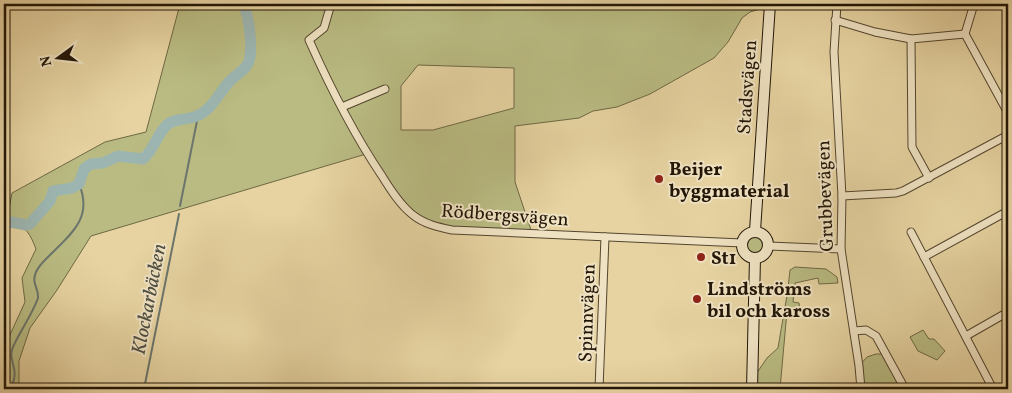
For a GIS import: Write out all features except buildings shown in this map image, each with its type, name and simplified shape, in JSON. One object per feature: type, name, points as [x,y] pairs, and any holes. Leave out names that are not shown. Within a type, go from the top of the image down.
[{"type":"main road","name":"Stadsvägen","points":[[755,231],[770,4]]},
{"type":"main road","points":[[755,231],[765,235],[768,246],[762,256],[755,258],[746,254],[742,243],[748,234],[755,231]]},
{"type":"main road","points":[[752,389],[755,258]]},
{"type":"street","name":"Rödbergsvägen","points":[[330,4],[324,28],[309,40],[367,154],[391,190],[413,215],[433,226],[452,230],[742,243]]},
{"type":"street","name":"Grubbevägen","points":[[837,4],[834,52],[842,196],[841,248],[861,389]]},
{"type":"street","points":[[974,4],[965,34],[1008,114]]},
{"type":"street","points":[[835,20],[875,32],[911,39],[965,34]]},
{"type":"street","points":[[911,39],[912,147],[929,178]]},
{"type":"street","points":[[342,107],[385,89]]},
{"type":"street","points":[[842,196],[903,191],[1008,135]]},
{"type":"street","points":[[924,257],[1008,211]]},
{"type":"street","points":[[911,232],[994,389]]},
{"type":"street","name":"Spinnvägen","points":[[599,389],[604,237]]},
{"type":"street","points":[[768,246],[841,248]]},
{"type":"street","points":[[966,336],[1008,312]]},
{"type":"street","points":[[854,331],[866,330],[876,336],[905,389]]},
{"type":"green space","points":[[196,4],[761,4],[760,9],[750,12],[742,18],[728,42],[714,58],[650,94],[617,107],[593,111],[579,118],[515,126],[515,182],[532,233],[452,230],[413,215],[366,154],[91,236],[57,290],[30,328],[19,361],[19,389],[8,389],[4,370],[4,348],[25,302],[22,278],[36,249],[30,235],[21,226],[11,222],[4,226],[12,193],[105,142],[146,132],[179,8]],"holes":[[[418,65],[514,68],[514,108],[433,130],[401,130],[401,86]]]},
{"type":"green space","points":[[756,234],[766,241],[767,245],[760,255],[756,256],[746,249],[745,245],[752,235]]},
{"type":"green space","points":[[795,267],[826,269],[837,277],[838,283],[819,284],[818,278],[795,283],[793,302],[799,303],[800,311],[787,311],[780,389],[738,389],[752,380],[767,358],[778,348],[790,270]]},
{"type":"green space","points":[[923,330],[929,339],[934,339],[945,351],[937,360],[918,351],[910,337]]},
{"type":"green space","points":[[876,354],[886,354],[904,389],[861,389],[859,366],[867,357]]},
{"type":"waterway","points":[[4,226],[11,222],[30,224],[50,201],[53,191],[72,188],[79,184],[84,169],[91,164],[103,163],[118,156],[143,159],[167,125],[173,121],[197,116],[212,105],[231,80],[242,71],[249,61],[251,48],[250,32],[243,4]]},
{"type":"waterway","name":"Klockarbäcken","points":[[180,206],[198,116]]},
{"type":"waterway","points":[[12,385],[15,374],[11,356],[13,347],[38,298],[34,280],[36,272],[78,224],[83,206],[83,196],[79,184]]},
{"type":"waterway","name":"Klockarbäcken","points":[[144,389],[179,214]]},
{"type":"place","name":"Beijer byggmaterial","points":[[659,179]]},
{"type":"place","name":"St1","points":[[701,257]]},
{"type":"place","name":"Lindströms bil och kaross","points":[[697,299]]}]
